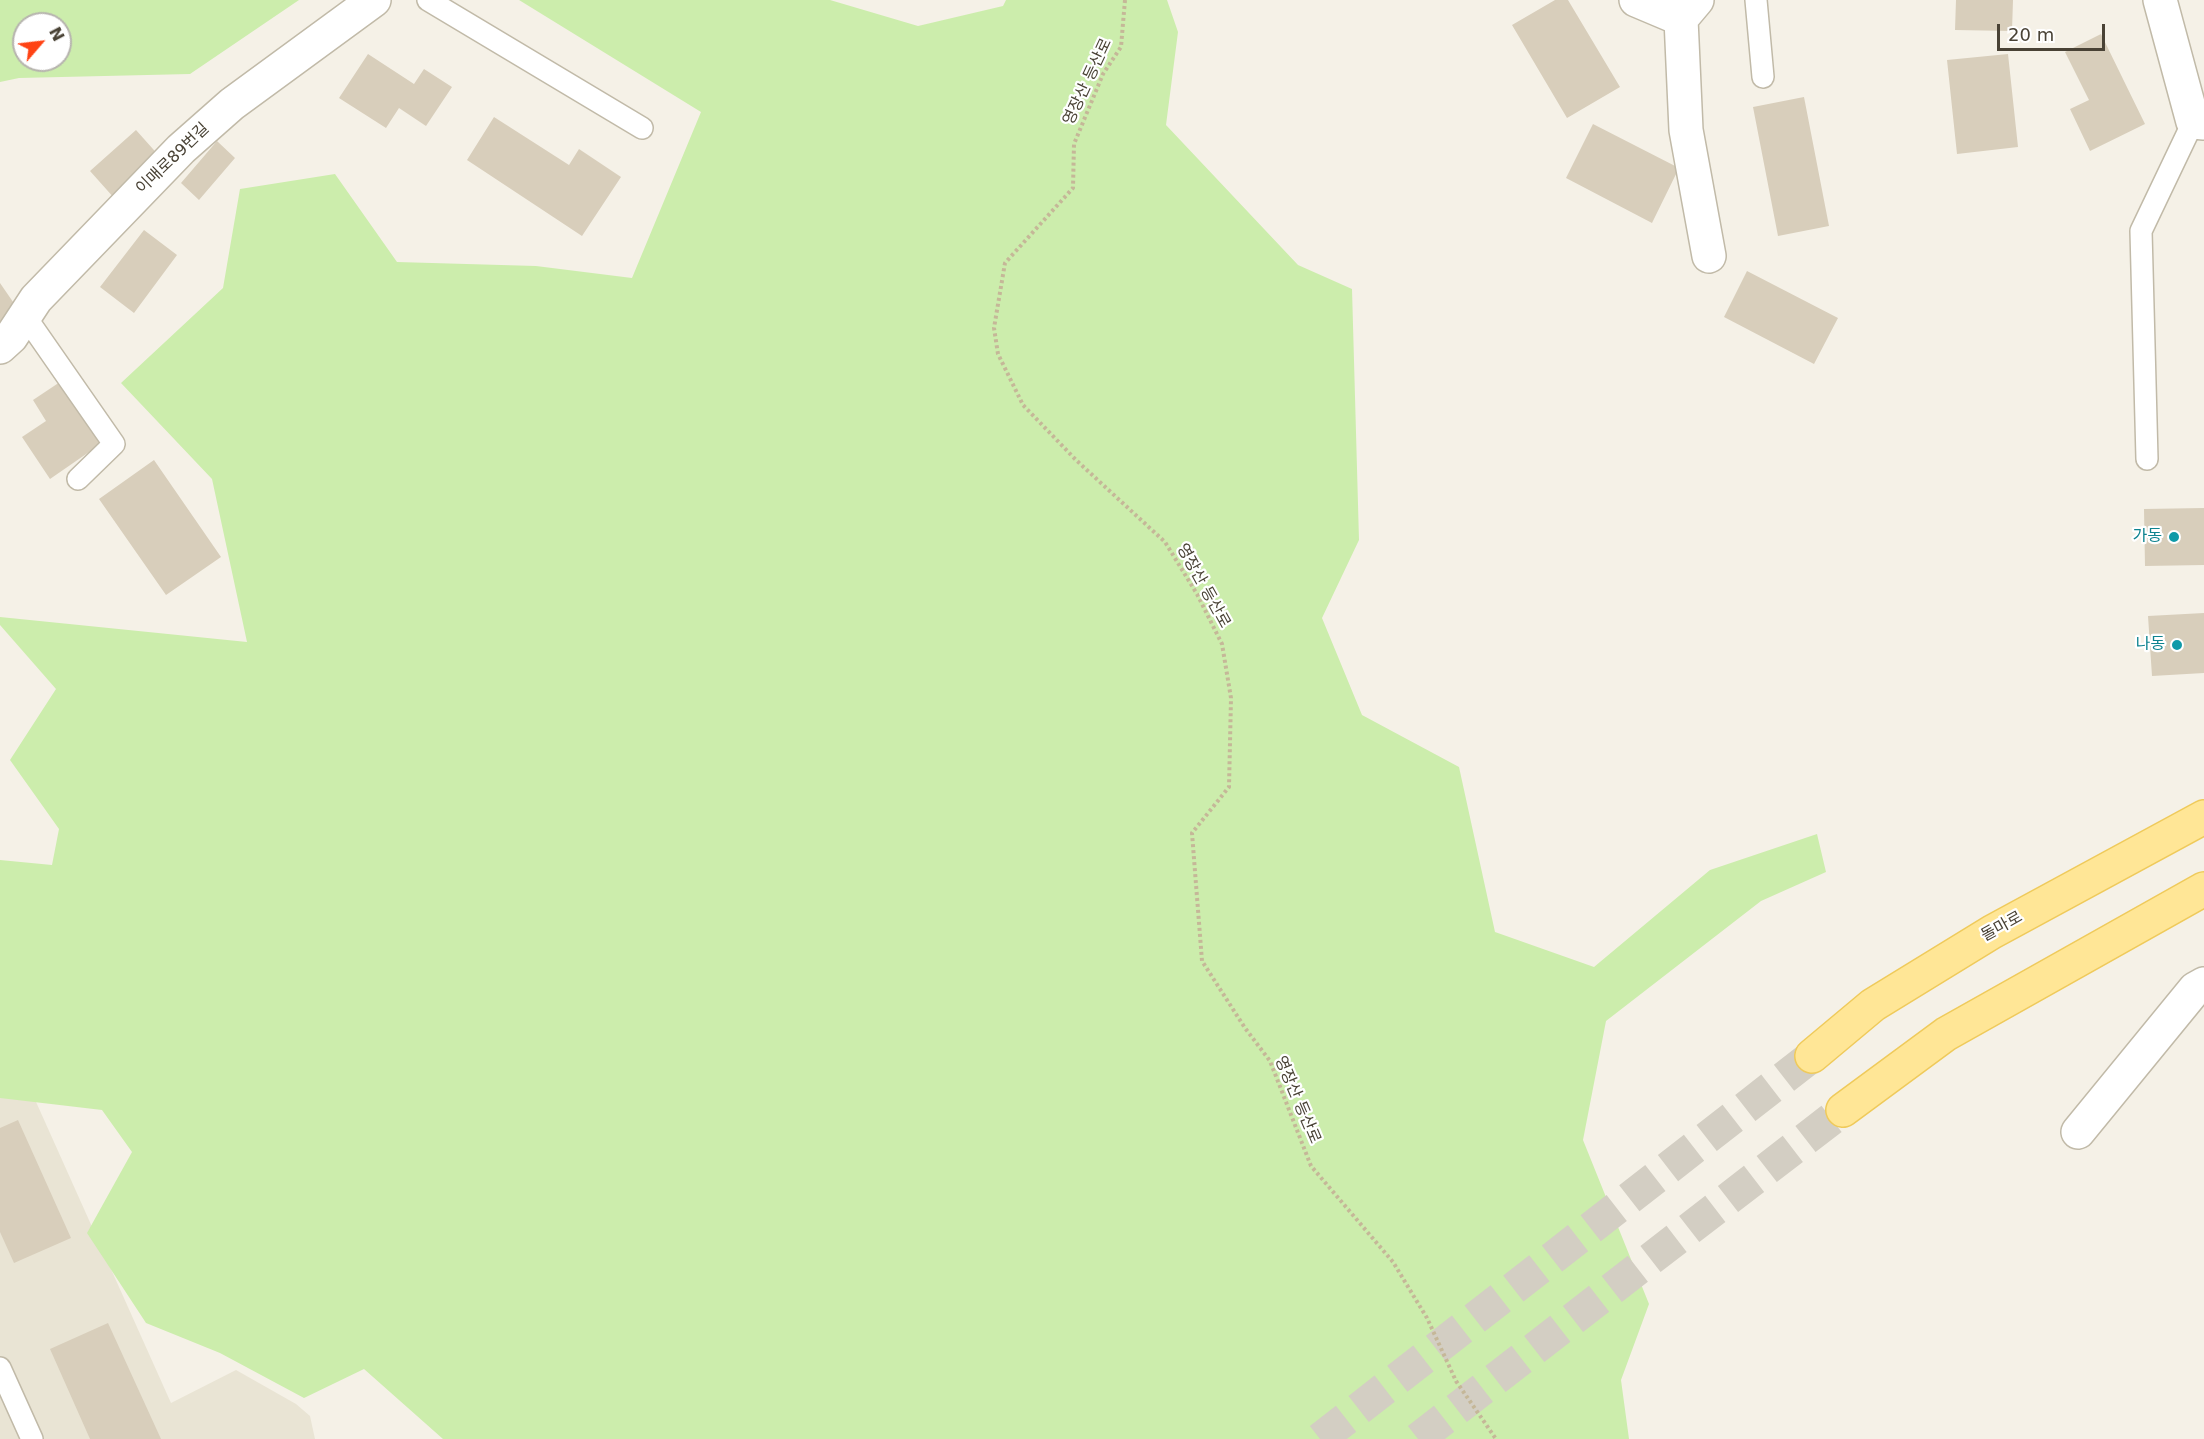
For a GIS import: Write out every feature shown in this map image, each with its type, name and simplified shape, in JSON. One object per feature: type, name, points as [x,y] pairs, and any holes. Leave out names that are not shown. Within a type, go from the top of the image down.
[{"type":"main road","name":"돌마로","points":[[1812,1056],[1873,1005],[1992,932],[2204,817]]},
{"type":"main road","points":[[1843,1110],[1946,1034],[2204,889]]},
{"type":"street","name":"이매로89번길","points":[[0,347],[11,337],[36,299],[181,149],[232,104],[374,0]]},
{"type":"street","points":[[1636,0],[1689,9],[1686,130],[1709,256]]},
{"type":"street","points":[[2160,0],[2198,122]]},
{"type":"street","points":[[2078,1132],[2194,989],[2204,984]]},
{"type":"lane","points":[[428,0],[642,129]]},
{"type":"lane","points":[[1756,0],[1763,77]]},
{"type":"lane","points":[[2147,459],[2141,231],[2198,122]]},
{"type":"lane","points":[[25,316],[114,444],[78,479]]},
{"type":"lane","points":[[0,1368],[32,1439]]},
{"type":"path","name":"영장산 등산로","points":[[1125,0],[1121,47],[1103,74],[1074,144],[1073,188],[1005,263],[994,328],[999,354],[1023,405],[1076,460],[1165,542],[1197,594],[1222,644],[1231,698],[1229,787],[1192,832],[1202,961],[1245,1028],[1270,1061],[1311,1166],[1393,1262],[1427,1318],[1456,1381],[1496,1439]]},
{"type":"shaded area","points":[[28,1084],[171,1403],[236,1370],[296,1404],[310,1416],[315,1439],[0,1439],[0,1087]]},
{"type":"green space","points":[[0,0],[299,0],[190,74],[19,78],[0,82]]},
{"type":"green space","points":[[519,0],[830,0],[918,26],[1003,6],[1006,0],[1167,0],[1178,32],[1166,125],[1298,265],[1352,289],[1359,540],[1322,618],[1362,715],[1459,767],[1495,932],[1594,967],[1710,870],[1817,834],[1826,872],[1761,901],[1606,1021],[1583,1140],[1649,1304],[1621,1380],[1629,1439],[443,1439],[364,1369],[304,1398],[220,1353],[146,1323],[87,1233],[132,1152],[102,1110],[0,1098],[0,860],[52,865],[59,829],[10,760],[56,689],[0,625],[0,617],[247,642],[212,479],[121,383],[223,288],[240,189],[335,174],[397,262],[536,266],[632,278],[701,112]]},
{"type":"building","points":[[1555,0],[1568,0],[1620,87],[1567,118],[1512,25]]},
{"type":"building","points":[[1956,0],[2013,0],[2012,31],[1955,30]]},
{"type":"building","points":[[2101,34],[2145,124],[2090,151],[2070,109],[2089,100],[2065,52]]},
{"type":"building","points":[[368,54],[414,84],[424,69],[452,87],[426,126],[399,108],[386,128],[339,98]]},
{"type":"building","points":[[2008,54],[2018,147],[1957,154],[1947,60]]},
{"type":"building","points":[[1804,97],[1829,226],[1778,236],[1753,107]]},
{"type":"building","points":[[494,117],[569,165],[579,149],[621,177],[582,236],[467,160]]},
{"type":"building","points":[[1593,124],[1679,168],[1652,223],[1566,178]]},
{"type":"building","points":[[136,130],[161,158],[115,199],[90,171]]},
{"type":"building","points":[[217,141],[235,158],[199,200],[181,183]]},
{"type":"building","points":[[144,230],[177,255],[134,313],[100,287]]},
{"type":"building","points":[[1747,271],[1838,318],[1814,364],[1724,317]]},
{"type":"building","points":[[0,283],[22,315],[0,331]]},
{"type":"building","points":[[63,380],[105,441],[50,479],[22,437],[46,421],[33,400]]},
{"type":"building","points":[[154,460],[221,557],[166,595],[99,499]]},
{"type":"building","name":"가동","points":[[2204,508],[2204,565],[2145,566],[2144,509]]},
{"type":"building","name":"나동","points":[[2204,613],[2204,673],[2152,676],[2148,616]]},
{"type":"building","points":[[18,1120],[71,1238],[14,1263],[0,1232],[0,1128]]},
{"type":"building","points":[[108,1323],[161,1439],[90,1439],[50,1349]]},
{"type":"tunnel","points":[[1320,1439],[1812,1056]]},
{"type":"tunnel","points":[[1418,1439],[1843,1110]]},
{"type":"place","name":"가동","points":[[2174,537]]},
{"type":"place","name":"나동","points":[[2177,645]]}]
